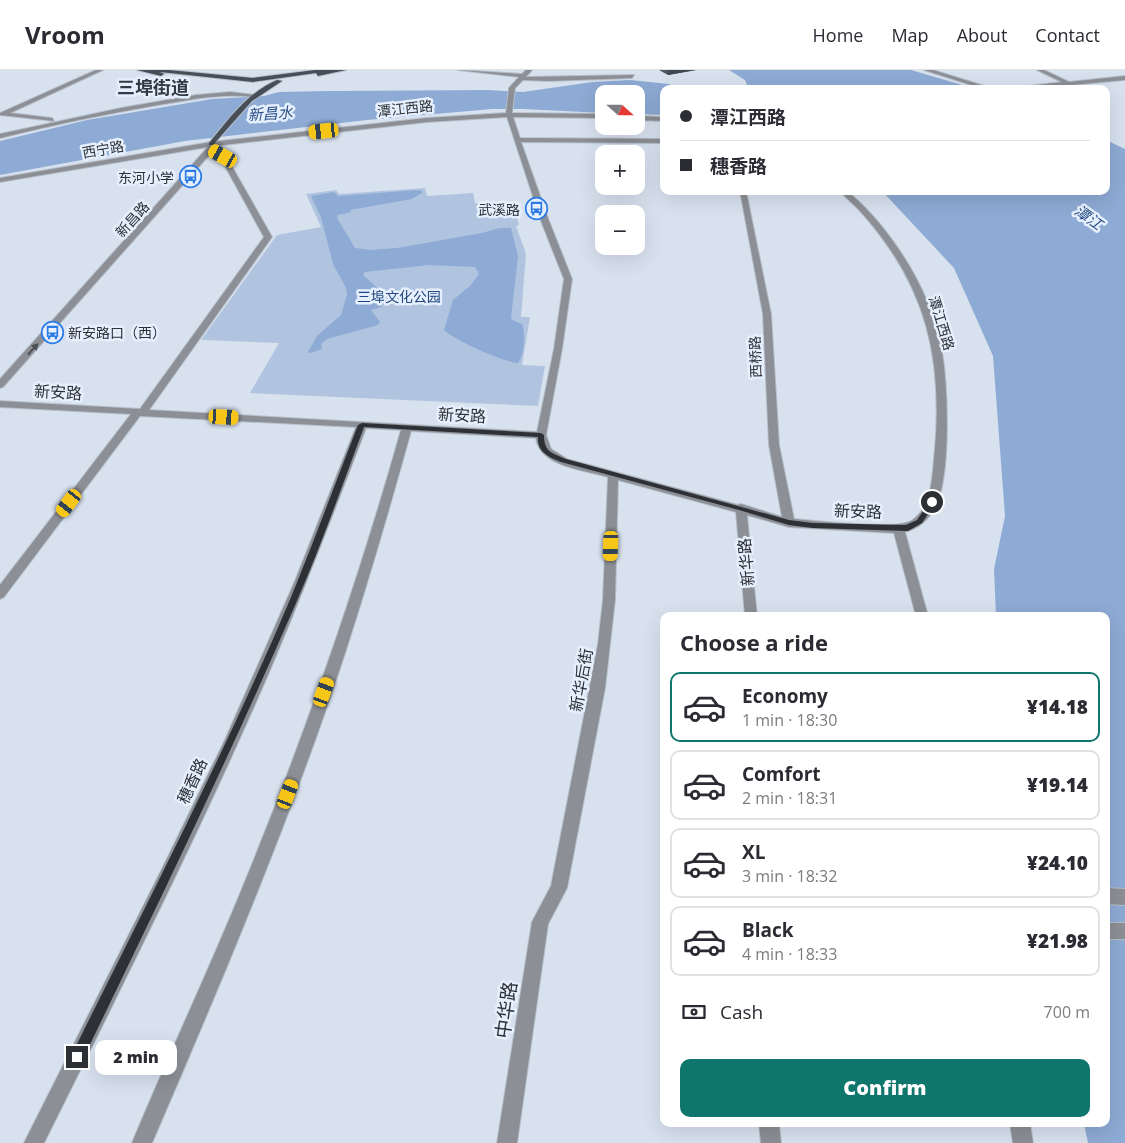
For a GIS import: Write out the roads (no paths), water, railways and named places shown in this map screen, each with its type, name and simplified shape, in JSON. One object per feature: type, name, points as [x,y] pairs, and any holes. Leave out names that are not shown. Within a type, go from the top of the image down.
[{"type":"main road","points":[[140,70],[239,85],[253,96]]},
{"type":"main road","points":[[152,70],[258,80]]},
{"type":"main road","points":[[239,85],[246,82],[327,70]]},
{"type":"main road","points":[[211,147],[253,96],[265,87],[277,81],[343,70]]},
{"type":"street","points":[[2,114],[100,70]]},
{"type":"street","points":[[461,70],[549,79],[632,76]]},
{"type":"street","points":[[529,70],[512,88],[509,115],[545,221],[568,280],[558,349],[541,435]]},
{"type":"street","points":[[927,70],[978,85]]},
{"type":"street","points":[[1040,70],[1068,83]]},
{"type":"street","points":[[1048,85],[1125,78]]},
{"type":"street","points":[[0,136],[62,122],[200,96],[218,91],[225,83]]},
{"type":"street","points":[[200,96],[234,93],[253,96]]},
{"type":"street","points":[[2,114],[62,122]]},
{"type":"street","name":"潭江西路","points":[[211,147],[427,120],[509,115],[595,116]]},
{"type":"street","points":[[645,118],[660,119]]},
{"type":"street","points":[[517,140],[660,141]]},
{"type":"street","points":[[0,594],[234,287],[268,237],[223,156],[211,147]]},
{"type":"street","name":"西宁路","points":[[0,180],[211,147]]},
{"type":"street","name":"新昌路","points":[[0,373],[193,159],[211,147]]},
{"type":"street","name":"新昌路","points":[[0,385],[211,147]]},
{"type":"street","name":"西桥路","points":[[744,195],[767,314],[774,445],[789,523]]},
{"type":"street","name":"潭江西路","points":[[849,195],[868,214],[915,285],[937,349],[941,396],[939,464],[935,494],[910,538],[908,561]]},
{"type":"street","name":"新安路","points":[[0,404],[541,435],[541,445],[554,457],[613,475],[742,508],[789,523],[899,529]]},
{"type":"street","name":"穗香路","points":[[34,1143],[146,919],[257,683],[300,583],[362,425]]},
{"type":"street","points":[[142,1143],[219,966],[295,776],[354,607],[407,428]]},
{"type":"street","name":"新华后街","points":[[559,888],[597,697],[605,644],[613,475]]},
{"type":"street","name":"新华路","points":[[742,508],[751,612]]},
{"type":"street","points":[[921,612],[899,529],[915,525],[923,518]]},
{"type":"street","name":"中华路","points":[[507,1143],[540,922],[559,888]]},
{"type":"street","points":[[1110,896],[1125,897]]},
{"type":"street","points":[[1110,930],[1125,931]]},
{"type":"street","points":[[769,1127],[771,1143]]},
{"type":"street","points":[[1020,1127],[1023,1143]]},
{"type":"water","points":[[729,70],[911,70],[962,85],[747,85],[745,80]]},
{"type":"water","name":"新昌水","points":[[630,80],[671,85],[660,85],[660,115],[645,114],[645,85],[595,85],[595,113],[492,109],[367,120],[185,141],[0,175],[0,141],[87,120],[212,99],[264,96],[279,92],[488,90],[523,92],[592,82]]},
{"type":"water","name":"潭江","points":[[1110,142],[1125,149],[1125,1143],[1088,1143],[1085,1127],[1110,1127],[1110,612],[996,612],[994,569],[1005,516],[993,356],[954,268],[886,195],[1110,195]]},
{"type":"water","points":[[422,191],[422,193],[412,199],[350,210],[351,212],[338,215],[337,218],[355,248],[370,250],[397,248],[500,228],[511,228],[518,256],[511,318],[522,324],[524,333],[523,350],[518,363],[479,350],[444,330],[453,300],[471,285],[479,274],[475,267],[429,265],[365,272],[363,275],[374,284],[385,302],[381,307],[371,310],[380,322],[378,325],[327,339],[321,344],[322,349],[308,352],[317,336],[341,315],[347,295],[346,288],[333,264],[321,217],[311,196],[334,192],[338,196]]},
{"type":"place","name":"东河小学","points":[[190,177]]},
{"type":"place","name":"武溪路","points":[[536,209]]},
{"type":"place","name":"新安路口（西）","points":[[52,332]]},
{"type":"district","name":"三埠街道","points":[[153,87]]},
{"type":"park label","name":"三埠文化公园","points":[[399,296]]}]
